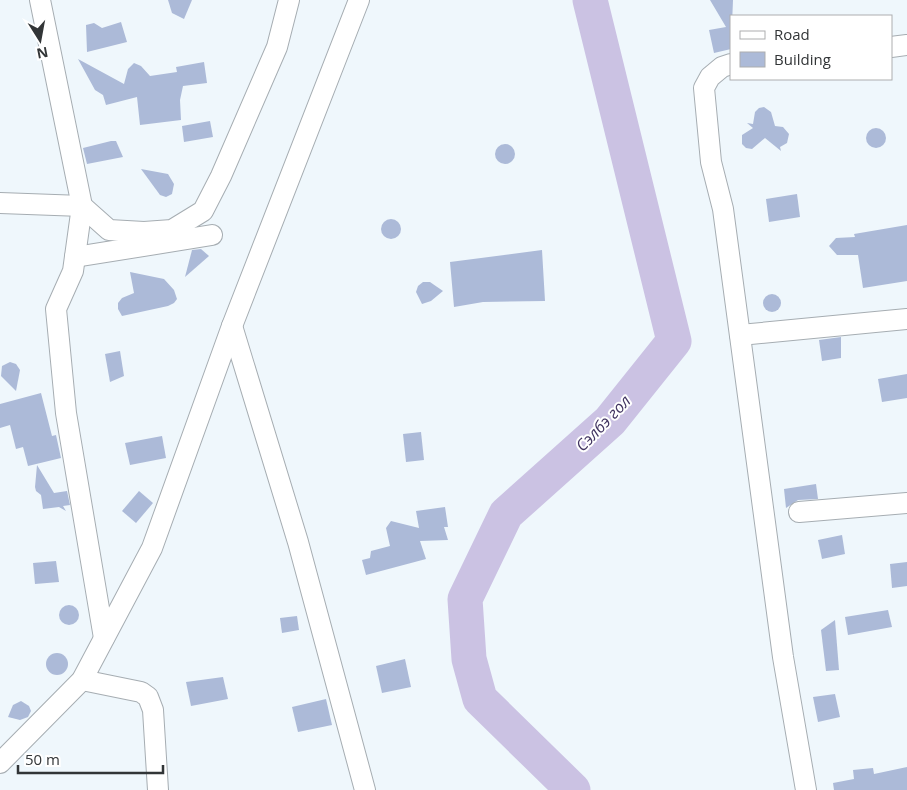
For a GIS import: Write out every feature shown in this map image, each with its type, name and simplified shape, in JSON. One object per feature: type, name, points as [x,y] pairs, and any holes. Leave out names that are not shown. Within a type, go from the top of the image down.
[{"type":"street","points":[[40,0],[81,216],[73,271],[56,309],[66,413],[104,638]]},
{"type":"street","points":[[0,203],[81,216],[109,230],[144,232],[172,230],[203,211],[222,176],[277,47],[289,0]]},
{"type":"street","points":[[0,763],[82,680],[152,548],[232,326],[358,0]]},
{"type":"street","points":[[892,47],[907,45]]},
{"type":"street","points":[[730,64],[722,67],[710,77],[704,88],[712,162],[723,209],[783,657],[806,790]]},
{"type":"street","points":[[76,251],[212,236]]},
{"type":"street","points":[[740,335],[907,320]]},
{"type":"street","points":[[232,326],[298,542],[365,790]]},
{"type":"street","points":[[799,512],[907,503]]},
{"type":"street","points":[[82,680],[141,692],[148,697],[153,710],[158,790]]},
{"type":"building","points":[[168,0],[192,0],[184,19],[172,13]]},
{"type":"building","points":[[710,0],[733,0],[732,15],[730,15],[730,49],[714,53],[709,30],[726,27]]},
{"type":"building","points":[[121,22],[127,42],[87,52],[86,25],[94,23],[102,28]]},
{"type":"building","points":[[78,59],[124,84],[128,69],[134,63],[141,66],[150,76],[177,72],[176,67],[204,62],[207,83],[183,86],[180,100],[181,120],[140,125],[137,97],[106,105],[103,95],[95,90]]},
{"type":"building","points":[[764,107],[771,112],[775,126],[783,127],[789,134],[787,143],[780,147],[781,151],[765,138],[752,149],[746,148],[742,144],[742,135],[753,128],[747,123],[753,124],[755,112],[759,108]]},
{"type":"building","points":[[210,121],[213,137],[184,142],[182,126]]},
{"type":"building","points":[[876,128],[883,131],[886,138],[883,145],[876,148],[869,145],[866,138],[869,131]]},
{"type":"building","points":[[116,141],[123,157],[87,164],[83,148]]},
{"type":"building","points":[[505,144],[512,147],[515,154],[512,161],[505,164],[498,161],[495,154],[498,147]]},
{"type":"building","points":[[141,169],[168,174],[174,184],[172,194],[166,197],[160,195]]},
{"type":"building","points":[[797,194],[800,217],[769,222],[766,199]]},
{"type":"building","points":[[391,219],[398,222],[401,229],[398,236],[391,239],[384,236],[381,229],[384,222]]},
{"type":"building","points":[[907,225],[907,281],[863,288],[858,255],[837,255],[829,246],[836,238],[855,237],[854,234]]},
{"type":"building","points":[[201,249],[209,256],[185,277],[192,250]]},
{"type":"building","points":[[542,250],[545,301],[483,302],[454,307],[450,262]]},
{"type":"building","points":[[130,272],[164,279],[174,290],[177,299],[168,306],[122,316],[118,309],[118,303],[122,298],[134,293]]},
{"type":"building","points":[[423,282],[430,282],[443,291],[431,301],[422,304],[416,292],[418,286]]},
{"type":"building","points":[[772,294],[778,297],[781,303],[778,309],[772,312],[766,309],[763,303],[766,297]]},
{"type":"building","points":[[841,337],[841,358],[822,361],[819,340]]},
{"type":"building","points":[[120,351],[124,376],[110,382],[105,354]]},
{"type":"building","points":[[10,362],[16,364],[20,370],[16,391],[1,376],[2,366]]},
{"type":"building","points":[[907,374],[907,398],[882,402],[878,379]]},
{"type":"building","points":[[41,393],[52,436],[56,435],[61,458],[28,466],[23,447],[16,449],[10,425],[0,428],[0,404]]},
{"type":"building","points":[[421,432],[424,460],[406,462],[403,434]]},
{"type":"building","points":[[162,436],[166,458],[130,465],[125,443]]},
{"type":"building","points":[[37,465],[54,493],[67,491],[70,505],[63,506],[66,511],[59,507],[43,509],[41,495],[36,491],[35,487]]},
{"type":"building","points":[[816,484],[818,499],[798,500],[786,508],[784,489]]},
{"type":"building","points":[[139,491],[153,503],[136,523],[122,511]]},
{"type":"building","points":[[445,507],[448,527],[444,527],[448,540],[420,541],[426,559],[366,575],[362,560],[370,558],[371,551],[390,546],[386,528],[391,521],[419,528],[416,511]]},
{"type":"building","points":[[842,535],[845,554],[822,559],[818,540]]},
{"type":"building","points":[[56,561],[59,582],[35,584],[33,563]]},
{"type":"building","points":[[907,562],[907,586],[892,588],[890,564]]},
{"type":"building","points":[[69,605],[76,608],[79,615],[76,622],[69,625],[62,622],[59,615],[62,608]]},
{"type":"building","points":[[888,610],[892,627],[848,635],[845,617]]},
{"type":"building","points":[[297,616],[299,630],[282,633],[280,618]]},
{"type":"building","points":[[835,620],[839,670],[826,671],[821,630]]},
{"type":"building","points":[[57,653],[65,656],[68,664],[65,672],[57,675],[49,672],[46,664],[49,656]]},
{"type":"building","points":[[405,659],[411,687],[382,693],[376,666]]},
{"type":"building","points":[[223,677],[228,699],[191,706],[186,682]]},
{"type":"building","points":[[835,694],[840,717],[818,722],[813,697]]},
{"type":"building","points":[[326,699],[332,725],[298,732],[292,707]]},
{"type":"building","points":[[21,701],[29,706],[31,711],[28,717],[20,720],[8,717],[13,705]]},
{"type":"building","points":[[907,767],[907,790],[834,790],[833,783],[854,779],[853,770],[873,768],[874,774]]},
{"type":"waterway","name":"Сэлбэ гол","points":[[573,790],[480,699],[469,659],[465,599],[506,514],[610,421],[674,341],[590,0]]}]
